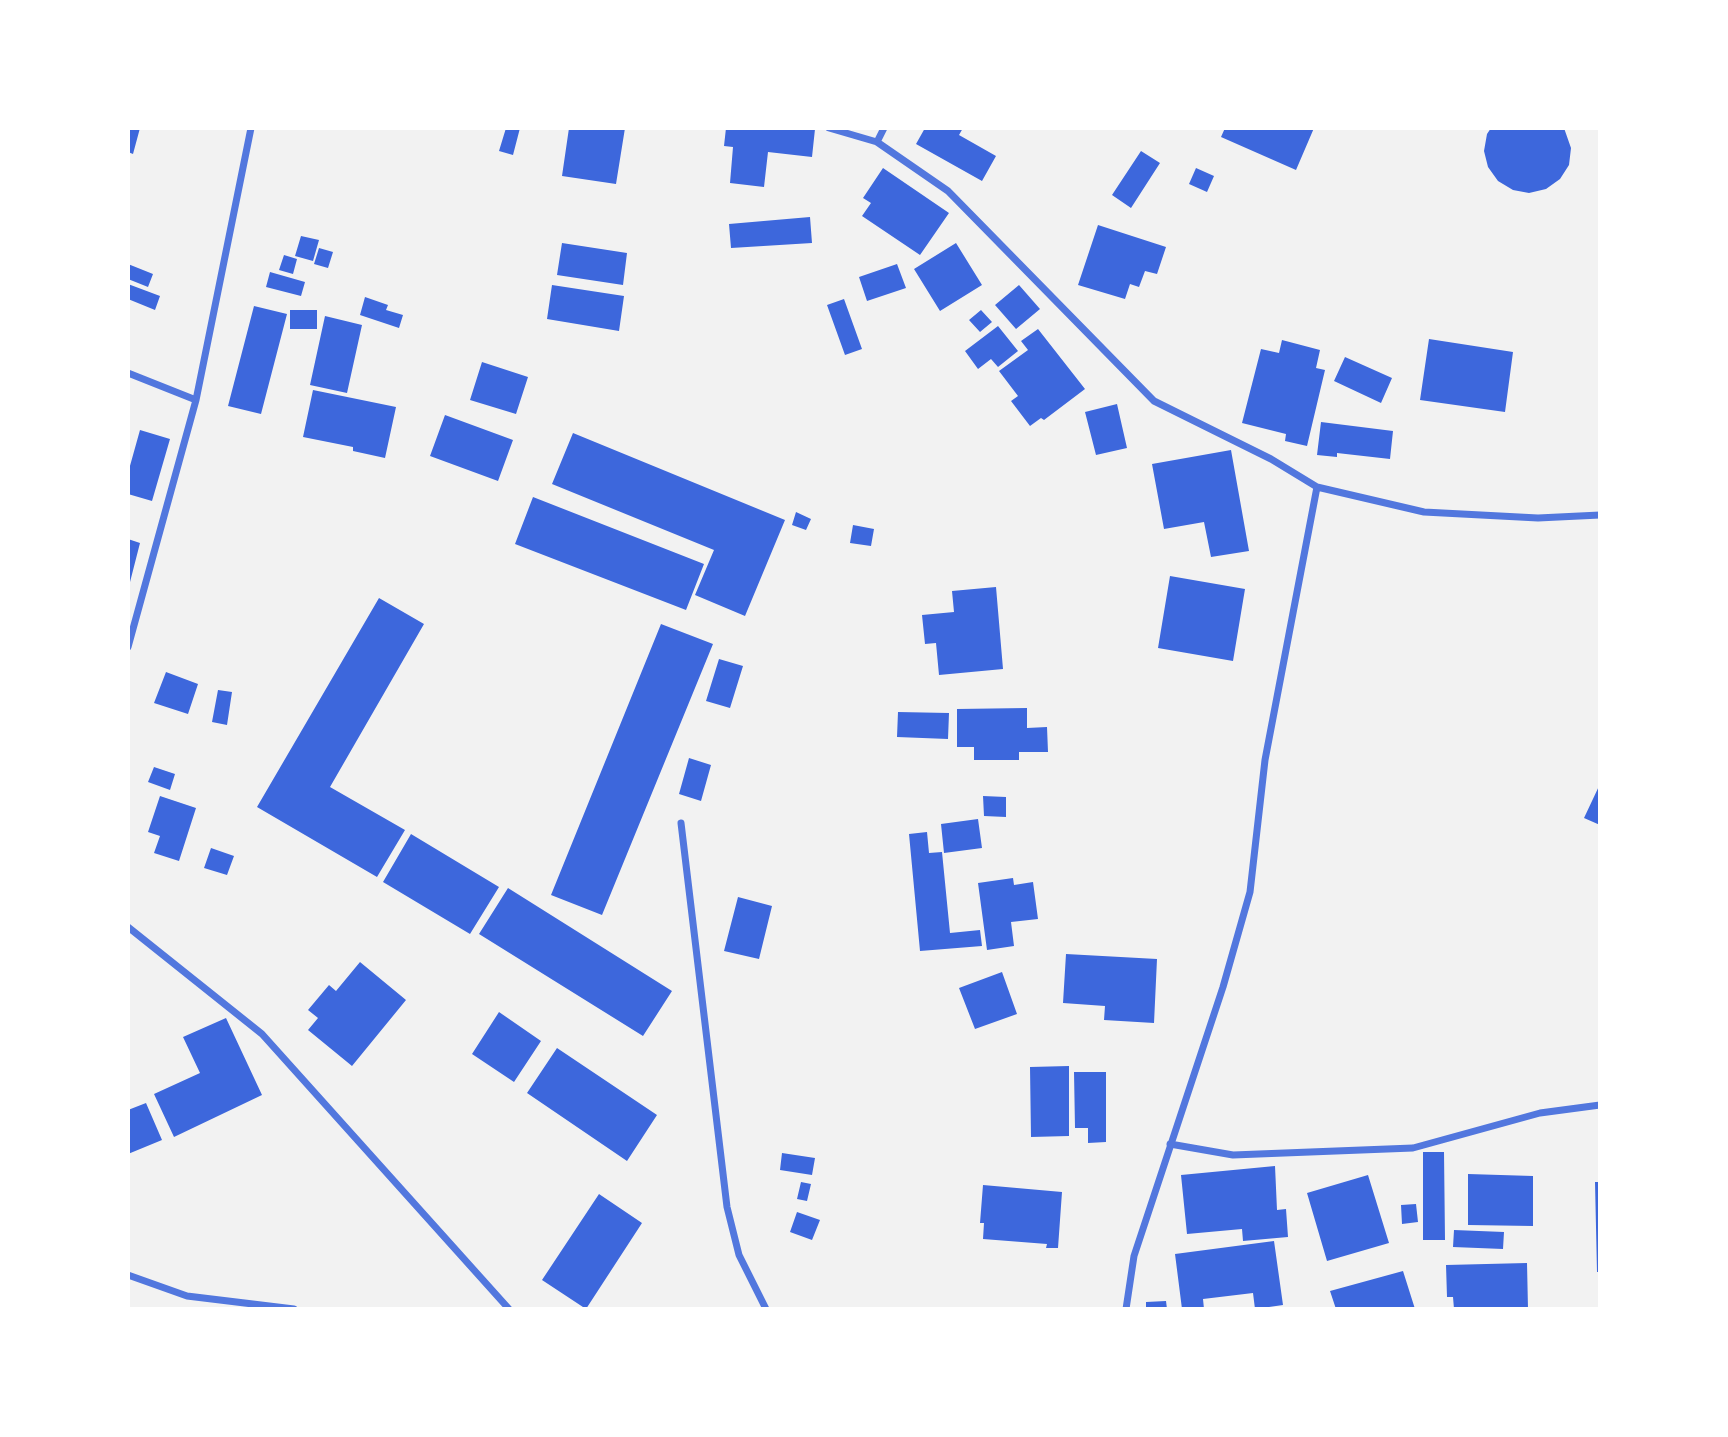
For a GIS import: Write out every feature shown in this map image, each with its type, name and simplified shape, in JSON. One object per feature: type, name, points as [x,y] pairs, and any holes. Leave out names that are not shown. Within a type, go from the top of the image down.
[{"type":"street","points":[[128,648],[196,400],[251,128]]},
{"type":"street","points":[[829,128],[877,142],[948,191],[1154,401],[1271,459],[1317,487],[1424,512],[1538,518],[1600,515]]},
{"type":"street","points":[[877,142],[884,128]]},
{"type":"street","points":[[128,373],[196,400]]},
{"type":"street","points":[[1126,1309],[1134,1256],[1223,987],[1250,892],[1265,760],[1317,487]]},
{"type":"street","points":[[681,823],[727,1207],[739,1255],[766,1309]]},
{"type":"street","points":[[128,928],[262,1034],[509,1309]]},
{"type":"street","points":[[1170,1144],[1233,1155],[1413,1148],[1541,1113],[1600,1105]]},
{"type":"street","points":[[128,1276],[187,1296],[294,1309]]},
{"type":"building","points":[[128,128],[140,128],[133,154],[128,152]]},
{"type":"building","points":[[506,128],[520,128],[513,155],[499,151]]},
{"type":"building","points":[[569,128],[625,128],[616,184],[562,176]]},
{"type":"building","points":[[726,128],[815,129],[812,157],[768,152],[764,187],[730,183],[733,147],[724,146]]},
{"type":"building","points":[[925,128],[963,128],[959,135],[996,156],[982,181],[916,144]]},
{"type":"building","points":[[1225,128],[1314,128],[1296,170],[1221,137]]},
{"type":"building","points":[[1491,128],[1564,128],[1571,148],[1569,165],[1560,179],[1546,189],[1529,193],[1513,190],[1498,181],[1488,167],[1484,151]]},
{"type":"building","points":[[1141,151],[1160,163],[1131,208],[1112,195]]},
{"type":"building","points":[[883,168],[949,213],[920,255],[862,216],[871,203],[863,198]]},
{"type":"building","points":[[1196,168],[1214,176],[1207,192],[1189,184]]},
{"type":"building","points":[[810,217],[812,243],[731,248],[729,224]]},
{"type":"building","points":[[1098,225],[1166,247],[1157,274],[1145,271],[1139,287],[1130,284],[1125,299],[1078,285]]},
{"type":"building","points":[[301,236],[319,240],[313,261],[295,256]]},
{"type":"building","points":[[562,243],[627,253],[623,285],[557,275]]},
{"type":"building","points":[[956,243],[982,285],[940,311],[914,269]]},
{"type":"building","points":[[319,248],[333,252],[328,268],[314,264]]},
{"type":"building","points":[[284,255],[297,259],[293,274],[279,270]]},
{"type":"building","points":[[128,264],[153,274],[148,287],[128,279]]},
{"type":"building","points":[[897,264],[906,288],[867,301],[859,277]]},
{"type":"building","points":[[270,272],[305,282],[301,296],[266,287]]},
{"type":"building","points":[[128,284],[160,296],[155,310],[128,299]]},
{"type":"building","points":[[552,285],[624,296],[619,331],[547,319]]},
{"type":"building","points":[[1019,285],[1040,309],[1016,329],[995,305]]},
{"type":"building","points":[[365,297],[388,305],[386,310],[403,315],[399,328],[360,315]]},
{"type":"building","points":[[844,299],[862,349],[845,355],[827,305]]},
{"type":"building","points":[[254,306],[287,314],[261,414],[228,406]]},
{"type":"building","points":[[290,310],[317,310],[317,329],[290,329]]},
{"type":"building","points":[[981,310],[992,322],[980,332],[969,320]]},
{"type":"building","points":[[325,316],[362,325],[347,393],[310,385]]},
{"type":"building","points":[[998,326],[1018,351],[998,367],[991,359],[978,369],[965,351]]},
{"type":"building","points":[[1038,329],[1085,389],[1044,420],[1041,418],[1030,426],[1011,401],[1018,396],[999,371],[1028,350],[1021,341]]},
{"type":"building","points":[[1429,339],[1513,352],[1505,412],[1420,400]]},
{"type":"building","points":[[1282,340],[1320,350],[1316,368],[1325,370],[1307,446],[1285,441],[1286,434],[1242,423],[1261,349],[1279,353]]},
{"type":"building","points":[[1345,357],[1392,378],[1381,403],[1334,381]]},
{"type":"building","points":[[482,362],[528,377],[516,414],[470,400]]},
{"type":"building","points":[[313,390],[396,407],[385,458],[353,451],[353,447],[303,437]]},
{"type":"building","points":[[1117,404],[1127,448],[1096,455],[1085,412]]},
{"type":"building","points":[[445,415],[513,440],[498,481],[430,456]]},
{"type":"building","points":[[1321,422],[1393,431],[1390,459],[1337,453],[1337,457],[1317,455]]},
{"type":"building","points":[[140,430],[170,439],[152,501],[128,494],[128,473]]},
{"type":"building","points":[[573,433],[785,520],[745,616],[695,595],[714,550],[552,484]]},
{"type":"building","points":[[1231,450],[1249,551],[1211,557],[1204,522],[1164,529],[1152,464]]},
{"type":"building","points":[[533,497],[704,564],[686,610],[515,544]]},
{"type":"building","points":[[796,512],[811,519],[806,530],[792,525]]},
{"type":"building","points":[[853,525],[874,529],[871,546],[850,543]]},
{"type":"building","points":[[128,539],[140,543],[129,586],[128,585]]},
{"type":"building","points":[[1170,576],[1245,589],[1233,661],[1158,648]]},
{"type":"building","points":[[996,587],[1003,669],[939,675],[936,643],[925,644],[922,615],[954,612],[952,591]]},
{"type":"building","points":[[379,598],[424,624],[330,787],[405,830],[377,877],[257,807]]},
{"type":"building","points":[[661,624],[713,644],[602,915],[551,895]]},
{"type":"building","points":[[719,659],[743,666],[730,708],[706,701]]},
{"type":"building","points":[[166,672],[198,684],[188,714],[154,703]]},
{"type":"building","points":[[218,690],[232,692],[227,725],[212,722]]},
{"type":"building","points":[[1027,708],[1027,728],[1047,727],[1048,752],[1019,752],[1019,760],[974,760],[974,747],[957,747],[957,709]]},
{"type":"building","points":[[898,712],[949,713],[948,739],[897,737]]},
{"type":"building","points":[[689,758],[711,765],[701,801],[679,794]]},
{"type":"building","points":[[154,767],[175,774],[170,790],[148,782]]},
{"type":"building","points":[[1600,784],[1600,825],[1584,818]]},
{"type":"building","points":[[160,796],[196,808],[179,861],[154,853],[160,836],[148,832]]},
{"type":"building","points":[[983,796],[1006,797],[1006,817],[984,816]]},
{"type":"building","points":[[978,819],[982,848],[944,853],[941,824]]},
{"type":"building","points":[[927,832],[929,853],[942,852],[950,933],[980,930],[982,946],[920,951],[909,834]]},
{"type":"building","points":[[411,834],[499,887],[470,934],[383,882]]},
{"type":"building","points":[[211,848],[234,856],[227,875],[204,868]]},
{"type":"building","points":[[1013,878],[1014,885],[1033,882],[1038,919],[1011,922],[1014,946],[987,950],[978,883]]},
{"type":"building","points":[[508,888],[672,991],[643,1036],[479,934]]},
{"type":"building","points":[[738,897],[772,906],[759,959],[724,951]]},
{"type":"building","points":[[1066,954],[1157,959],[1154,1023],[1104,1020],[1105,1006],[1063,1003]]},
{"type":"building","points":[[360,962],[406,1000],[352,1066],[308,1030],[318,1018],[308,1010],[329,985],[336,991]]},
{"type":"building","points":[[1002,972],[1017,1014],[975,1029],[959,988]]},
{"type":"building","points":[[499,1012],[541,1041],[514,1082],[472,1054]]},
{"type":"building","points":[[226,1018],[262,1095],[174,1137],[154,1094],[200,1073],[183,1037]]},
{"type":"building","points":[[557,1048],[657,1115],[627,1161],[527,1093]]},
{"type":"building","points":[[1069,1066],[1069,1136],[1031,1137],[1030,1067]]},
{"type":"building","points":[[1074,1072],[1106,1072],[1106,1142],[1088,1143],[1088,1128],[1075,1128]]},
{"type":"building","points":[[146,1103],[162,1140],[128,1154],[128,1110]]},
{"type":"building","points":[[1423,1152],[1444,1152],[1445,1240],[1423,1240]]},
{"type":"building","points":[[782,1153],[815,1158],[812,1175],[780,1170]]},
{"type":"building","points":[[1275,1166],[1277,1210],[1286,1209],[1288,1237],[1243,1241],[1242,1229],[1187,1234],[1181,1175]]},
{"type":"building","points":[[1468,1174],[1533,1176],[1533,1226],[1468,1225]]},
{"type":"building","points":[[1368,1175],[1389,1243],[1327,1261],[1307,1193]]},
{"type":"building","points":[[801,1182],[811,1184],[807,1201],[797,1199]]},
{"type":"building","points":[[1595,1182],[1600,1182],[1600,1272],[1597,1272]]},
{"type":"building","points":[[983,1185],[1062,1192],[1058,1248],[1046,1248],[1047,1244],[983,1239],[984,1223],[980,1223]]},
{"type":"building","points":[[599,1194],[642,1223],[586,1309],[542,1280]]},
{"type":"building","points":[[1416,1204],[1418,1222],[1402,1224],[1401,1205]]},
{"type":"building","points":[[797,1212],[820,1220],[812,1240],[790,1232]]},
{"type":"building","points":[[1454,1230],[1504,1232],[1503,1249],[1453,1247]]},
{"type":"building","points":[[1274,1241],[1283,1305],[1255,1309],[1253,1293],[1203,1299],[1204,1309],[1182,1309],[1175,1254]]},
{"type":"building","points":[[1527,1263],[1528,1309],[1454,1309],[1453,1297],[1447,1297],[1446,1265]]},
{"type":"building","points":[[1403,1271],[1415,1309],[1336,1309],[1330,1291]]},
{"type":"building","points":[[1166,1301],[1167,1309],[1146,1309],[1146,1302]]}]
